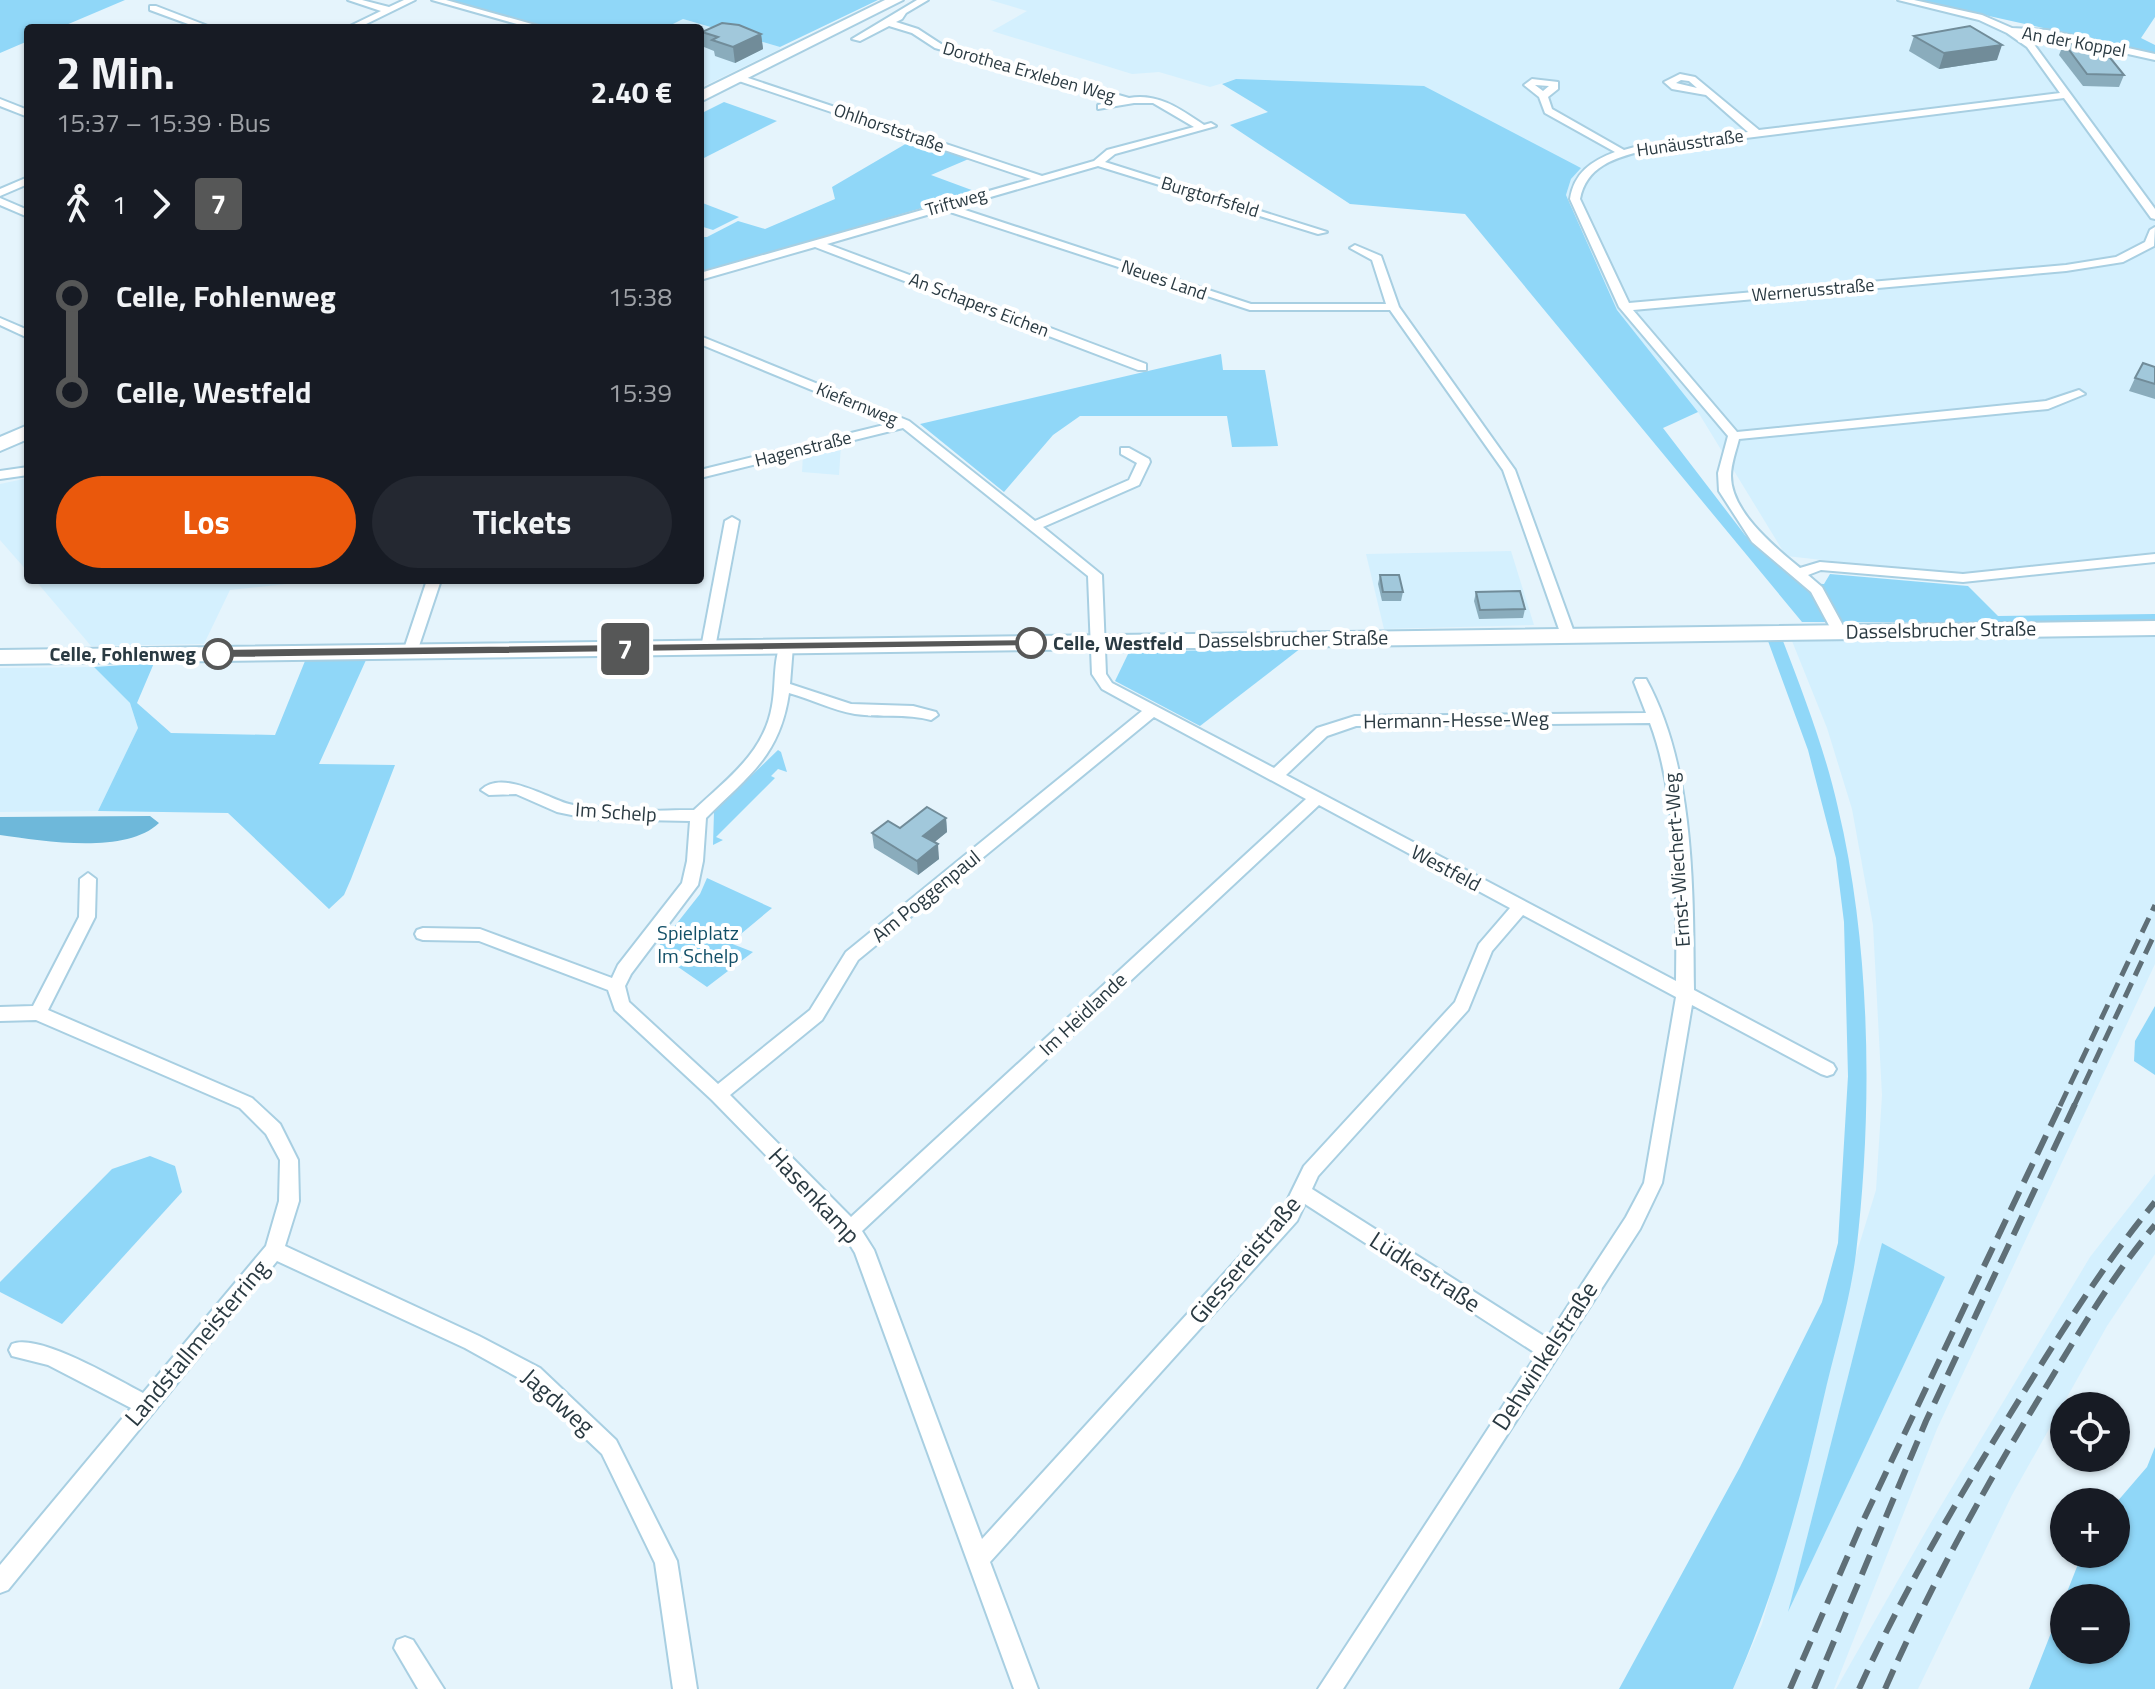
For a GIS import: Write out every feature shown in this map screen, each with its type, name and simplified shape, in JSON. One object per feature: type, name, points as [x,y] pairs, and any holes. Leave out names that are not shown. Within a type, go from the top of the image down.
[{"type":"main road","points":[[704,95],[896,0]]},
{"type":"street","points":[[352,0],[389,10]]},
{"type":"street","points":[[359,24],[411,0]]},
{"type":"street","points":[[436,0],[525,24]]},
{"type":"street","points":[[857,39],[924,0]]},
{"type":"street","name":"An der Koppel","points":[[1902,0],[1982,18],[2010,31],[2047,33],[2155,57]]},
{"type":"street","points":[[153,8],[197,24]]},
{"type":"street","points":[[507,24],[513,21]]},
{"type":"street","name":"Dorothea Erxleben Weg","points":[[889,23],[915,31],[938,46],[1126,100]]},
{"type":"street","points":[[2010,31],[2030,45],[2155,216]]},
{"type":"street","name":"Ohlhorststraße","points":[[739,78],[1039,178]]},
{"type":"street","name":"Hunäusstraße","points":[[1708,93],[1757,134]]},
{"type":"street","name":"Hunäusstraße","points":[[1625,307],[1575,199],[1575,188],[1584,174],[1599,161],[1623,153],[1757,134],[2065,95]]},
{"type":"street","points":[[1543,96],[1548,111],[1623,153]]},
{"type":"street","name":"Dorothea Erxleben Weg","points":[[1101,107],[1140,97],[1157,99],[1206,127]]},
{"type":"street","points":[[0,102],[24,112]]},
{"type":"street","name":"Triftweg","points":[[704,276],[1098,163],[1111,152],[1206,127]]},
{"type":"street","name":"Burgtorfsfeld","points":[[1098,163],[1322,232]]},
{"type":"street","points":[[0,193],[24,182]]},
{"type":"street","points":[[0,201],[24,212]]},
{"type":"street","name":"Neues Land","points":[[942,206],[1250,307],[1393,307]]},
{"type":"street","name":"Wernerusstraße","points":[[1625,307],[2119,260],[2150,244],[2155,230]]},
{"type":"street","name":"An Schapers Eichen","points":[[816,244],[1142,367]]},
{"type":"street","points":[[1355,248],[1377,258],[1393,307],[1509,470],[1568,635]]},
{"type":"street","points":[[1625,307],[1734,436]]},
{"type":"street","points":[[0,321],[24,332]]},
{"type":"street","name":"Kiefernweg","points":[[704,342],[905,424],[1095,575],[1097,642]]},
{"type":"street","points":[[1734,436],[2048,405],[2079,394]]},
{"type":"street","name":"Hagenstraße","points":[[704,473],[905,424]]},
{"type":"street","points":[[1734,436],[1724,473],[1726,491],[1757,539],[1817,590],[1839,631]]},
{"type":"street","points":[[1035,526],[1134,482],[1144,462],[1125,451]]},
{"type":"street","points":[[0,475],[24,472]]},
{"type":"street","points":[[708,648],[732,521]]},
{"type":"street","points":[[1800,573],[1820,566],[1963,578],[2155,558]]},
{"type":"street","points":[[410,652],[433,584]]},
{"type":"street","name":"Dasselsbrucher Straße","points":[[0,657],[2155,628]]},
{"type":"street","name":"Westfeld","points":[[1097,642],[1099,674],[1107,686],[1827,1069]]},
{"type":"street","points":[[423,934],[480,935],[616,986],[624,970],[690,885],[698,816],[754,759],[770,738],[782,687],[786,646]]},
{"type":"street","name":"Ernst-Wiechert-Weg","points":[[1641,682],[1668,751],[1675,785],[1685,915],[1685,994]]},
{"type":"street","points":[[782,687],[802,690],[860,710],[910,708],[931,715]]},
{"type":"street","name":"Am Poggenpaul","points":[[718,1095],[816,1015],[824,1005],[837,975],[852,956],[1152,711]]},
{"type":"street","name":"Hermann-Hesse-Weg","points":[[1275,776],[1322,732],[1355,721],[1655,718]]},
{"type":"street","name":"Im Schelp","points":[[489,790],[518,789],[563,808],[591,814],[698,816]]},
{"type":"street","name":"Im Heidlande","points":[[851,1229],[1316,799]]},
{"type":"street","points":[[38,1013],[87,917],[88,879]]},
{"type":"street","name":"Giessereistraße","points":[[977,1560],[1290,1215],[1311,1171],[1462,1005],[1485,948],[1520,908]]},
{"type":"street","name":"Hasenkamp","points":[[616,986],[621,1005],[718,1095],[851,1229],[864,1250],[1026,1689]]},
{"type":"street","name":"Dehwinkelstraße","points":[[1330,1689],[1633,1223],[1653,1183],[1685,994]]},
{"type":"street","name":"Landstallmeisterring","points":[[0,1014],[38,1013],[246,1103],[273,1129],[289,1160],[289,1201],[274,1250],[0,1582]]},
{"type":"street","name":"Lüdkestraße","points":[[1303,1193],[1548,1350]]},
{"type":"street","name":"Jagdweg","points":[[274,1250],[472,1342],[533,1375],[609,1447],[666,1561],[685,1689]]},
{"type":"street","points":[[19,1350],[51,1357],[146,1405]]},
{"type":"street","points":[[405,1648],[432,1689]]},
{"type":"shaded area","points":[[990,0],[1893,0],[2155,59],[2155,552],[1949,574],[1786,556],[1698,412],[1617,310],[1566,195],[1571,179],[1580,167],[1236,79],[1210,87],[1159,72],[1132,74],[992,31],[1027,11]]},
{"type":"shaded area","points":[[683,19],[700,24],[673,24]]},
{"type":"shaded area","points":[[704,25],[780,49],[704,86]]},
{"type":"shaded area","points":[[841,445],[839,475],[802,472],[803,455]]},
{"type":"shaded area","points":[[24,479],[24,567],[0,540],[0,484]]},
{"type":"shaded area","points":[[1511,551],[1534,625],[1384,629],[1366,554]]},
{"type":"shaded area","points":[[38,584],[287,584],[230,590],[204,644],[91,646]]},
{"type":"shaded area","points":[[2155,636],[2155,964],[1937,1429],[1834,1689],[1733,1689],[1762,1624],[1813,1444],[1856,1255],[1876,1190],[1882,1095],[1873,925],[1852,809],[1827,728],[1792,641]],"holes":[[[1882,1244],[1945,1277],[1790,1606]]]},
{"type":"shaded area","points":[[94,667],[130,703],[138,728],[98,811],[0,812],[0,668]]},
{"type":"shaded area","points":[[150,816],[159,823],[144,833],[106,842],[61,842],[0,835],[0,817]]},
{"type":"shaded area","points":[[2155,1174],[2155,1254],[2107,1326],[2070,1392],[2050,1392],[2050,1427],[2012,1495],[1918,1689],[1836,1689],[1930,1524],[2090,1257]]},
{"type":"green space","points":[[0,0],[125,0],[68,24],[24,24],[24,43],[0,53]]},
{"type":"green space","points":[[449,0],[878,0],[780,47],[683,19],[673,24],[536,24]]},
{"type":"green space","points":[[1917,0],[2155,0],[2155,17],[2141,38],[2155,45],[2155,53]]},
{"type":"green space","points":[[1236,79],[1424,86],[1581,168],[1571,179],[1566,195],[1617,310],[1698,412],[1663,428],[1745,535],[1801,583],[1824,584],[1830,574],[1968,586],[1998,616],[2155,614],[2155,623],[1802,622],[1465,214],[1350,204],[1230,125],[1268,112],[1222,84]]},
{"type":"green space","points":[[724,102],[777,121],[704,158],[704,112]]},
{"type":"green space","points":[[914,139],[971,158],[931,175],[977,192],[704,272],[704,237],[738,221],[765,229],[835,199],[832,187]]},
{"type":"green space","points":[[704,204],[739,217],[713,230],[704,227]]},
{"type":"green space","points":[[1221,354],[1223,370],[1265,370],[1278,446],[1232,447],[1227,416],[1080,416],[1053,435],[1004,492],[920,424]]},
{"type":"green space","points":[[1768,641],[1783,641],[1820,744],[1838,808],[1857,916],[1866,1029],[1866,1087],[1856,1253],[1846,1308],[1796,1511],[1774,1583],[1733,1689],[1619,1689],[1740,1467],[1822,1302],[1838,1243],[1848,1076],[1844,922],[1836,858],[1808,750]]},
{"type":"green space","points":[[1301,648],[1200,726],[1115,681],[1129,652]]},
{"type":"green space","points":[[366,660],[319,764],[395,765],[344,895],[329,909],[228,813],[98,811],[138,728],[130,703],[94,667],[154,663],[137,703],[171,733],[275,735],[305,661]]},
{"type":"green space","points":[[778,750],[787,772],[778,769],[771,776],[775,778],[716,837],[723,840],[713,845],[714,812]]},
{"type":"green space","name":"Spielplatz Im Schelp","points":[[707,878],[772,908],[730,943],[753,952],[707,987],[655,951],[700,894]]},
{"type":"green space","points":[[2155,1006],[2155,1075],[2134,1061],[2135,1041]]},
{"type":"green space","points":[[150,1156],[175,1166],[182,1192],[62,1324],[0,1292],[0,1282],[112,1169]]},
{"type":"green space","points":[[1882,1243],[1945,1277],[1788,1612]]},
{"type":"green space","points":[[2155,1447],[2155,1689],[2029,1689],[2050,1636],[2050,1664],[2130,1664],[2130,1584],[2070,1584],[2077,1568],[2130,1568],[2129,1488],[2147,1467]]},
{"type":"building","points":[[722,23],[739,25],[761,34],[733,47],[712,40],[718,37],[704,31]]},
{"type":"building","points":[[1970,26],[2002,45],[1944,53],[1914,36]]},
{"type":"building","points":[[2064,43],[2099,44],[2124,75],[2087,74]]},
{"type":"building","points":[[2143,363],[2155,367],[2155,384],[2135,378]]},
{"type":"building","points":[[1380,575],[1399,575],[1403,592],[1383,592]]},
{"type":"building","points":[[1520,591],[1525,609],[1480,610],[1476,592]]},
{"type":"building","points":[[927,807],[946,818],[923,836],[938,844],[917,861],[872,833],[888,821],[900,828]]},
{"type":"railway","points":[[2060,1106],[2155,905]]},
{"type":"railway","points":[[2074,1106],[2155,933]]},
{"type":"railway","points":[[1790,1689],[1862,1523],[2061,1104]]},
{"type":"railway","points":[[1814,1689],[1926,1421],[2075,1104]]},
{"type":"railway","points":[[1859,1689],[1917,1573],[1982,1461],[2088,1292],[2155,1202]]},
{"type":"railway","points":[[1885,1689],[1941,1571],[2004,1457],[2099,1301],[2155,1225]]},
{"type":"bus line","name":"7","points":[[218,654],[1031,643]]},
{"type":"place","name":"Celle, Westfeld","points":[[1031,643]]},
{"type":"place","name":"Celle, Fohlenweg","points":[[218,654]]}]
